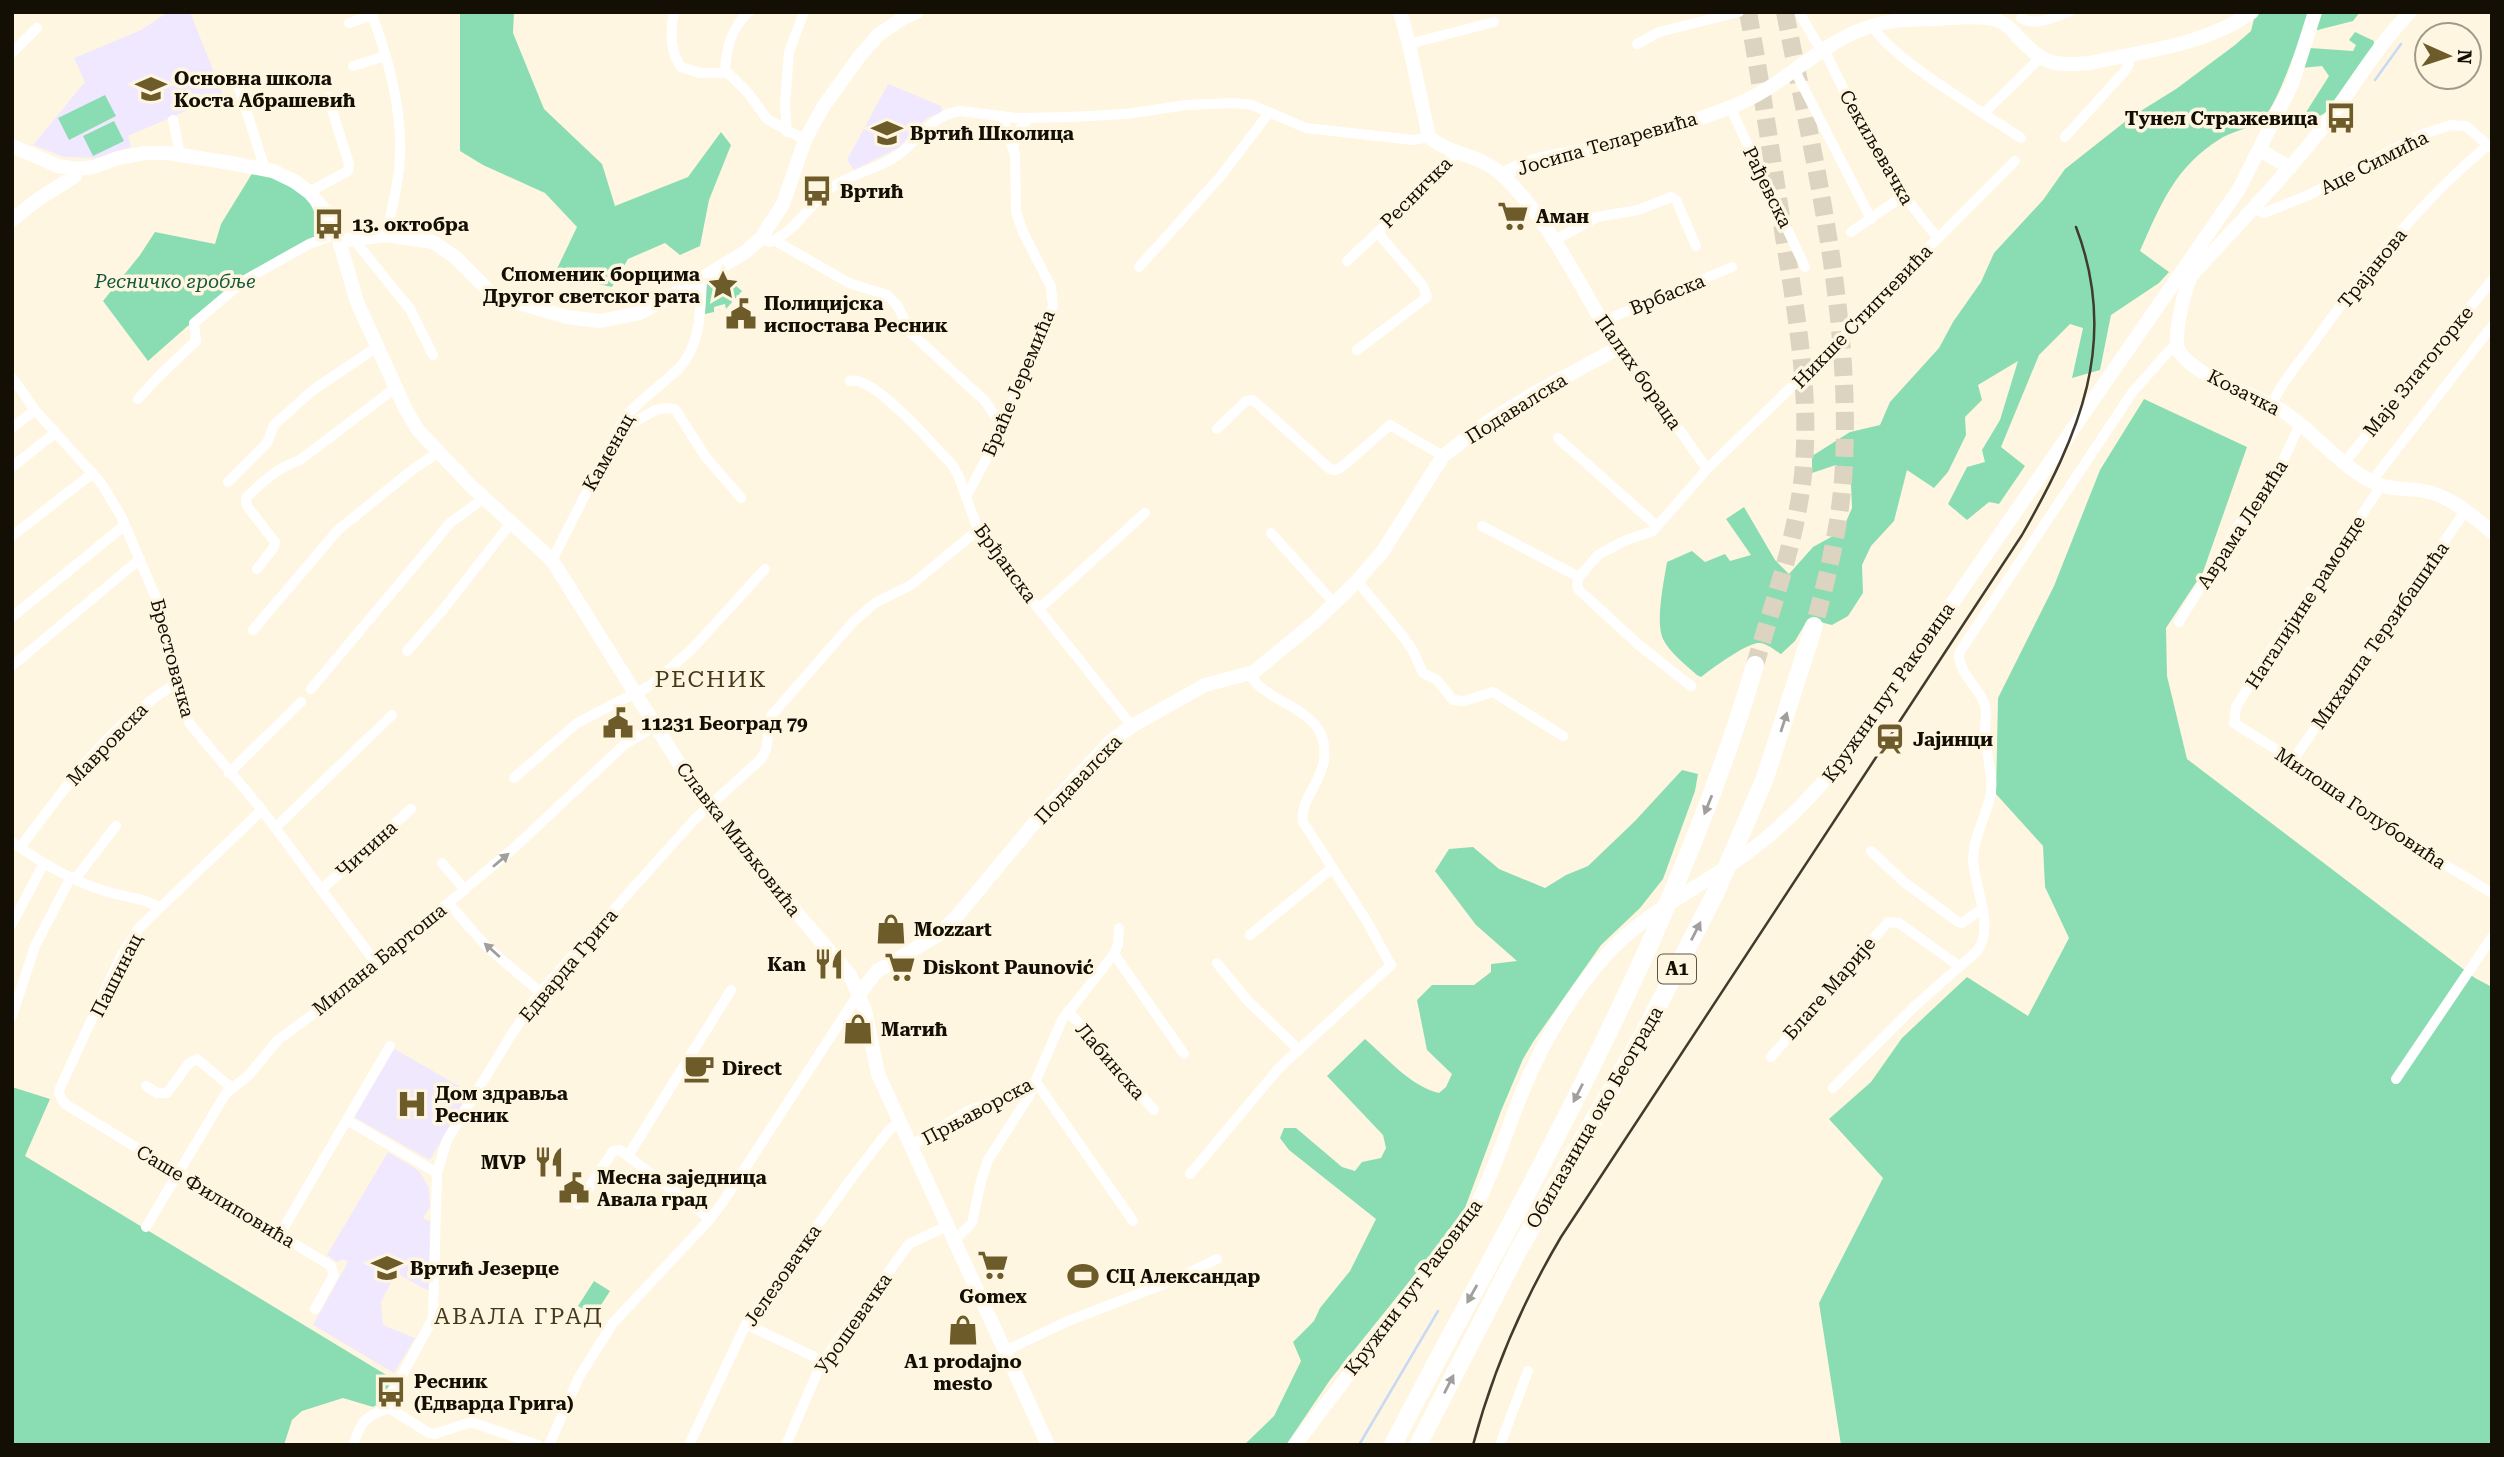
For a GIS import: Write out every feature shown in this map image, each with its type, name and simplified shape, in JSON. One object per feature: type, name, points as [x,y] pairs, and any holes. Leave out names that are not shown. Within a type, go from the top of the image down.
[{"type":"highway","name":"Обилазница око Београда","points":[[1418,1445],[1518,1251],[1643,1035],[1716,892],[1765,779],[1814,626]]},
{"type":"highway","name":"Обилазница око Београда","points":[[1393,1445],[1527,1194],[1622,1002],[1712,797],[1755,665]]},
{"type":"street","points":[[674,12],[671,39],[679,65],[688,71],[700,73],[725,72],[737,80],[766,119],[804,140]]},
{"type":"street","points":[[725,72],[729,42],[736,27],[749,12]]},
{"type":"street","points":[[788,132],[785,105],[789,52],[804,12]]},
{"type":"street","points":[[768,239],[783,204],[804,140],[823,107],[867,46],[886,28],[917,12]]},
{"type":"street","points":[[138,399],[196,341],[194,323],[245,279],[309,244],[338,237],[356,238],[386,234],[416,238],[442,246],[494,296],[578,320],[600,321],[631,316],[768,239],[832,187],[895,157],[944,114],[960,111],[1029,118],[1104,116],[1186,105],[1226,103],[1252,106],[1310,129],[1413,140],[1429,137],[1400,12]]},
{"type":"street","points":[[1637,44],[1659,32],[1739,12]]},
{"type":"street","name":"Секиљевачка","points":[[1799,12],[1823,51],[1879,157],[1903,196],[1937,238]]},
{"type":"street","points":[[2018,20],[2036,22],[2069,12]]},
{"type":"street","points":[[1984,113],[2040,58],[2049,62],[2072,64],[2129,54],[2217,32],[2236,24],[2252,12]]},
{"type":"street","name":"Кружни пут Раковица","points":[[1295,1445],[1475,1208],[1544,1044],[1592,971],[1623,938],[1649,917],[1741,858],[1764,839],[1816,791],[1852,748],[2239,189],[2294,76],[2315,12]]},
{"type":"street","points":[[1833,1088],[1916,1005],[1984,943],[1982,909],[1973,859],[1977,834],[1990,798],[1985,742],[1986,713],[1985,705],[1961,664],[1959,653],[2132,393],[2176,342],[2176,330],[2189,279],[2290,168],[2410,12]]},
{"type":"street","points":[[349,23],[371,14],[394,87],[401,144],[396,188],[386,234]]},
{"type":"street","name":"Јосипа Теларевића","points":[[1503,175],[1526,164],[1646,136],[1730,107],[1753,97],[1853,34],[1897,20],[2018,20],[2040,58]]},
{"type":"street","points":[[1409,44],[1494,22]]},
{"type":"street","points":[[1873,26],[1880,38],[1940,85],[2021,138]]},
{"type":"street","points":[[12,53],[37,28]]},
{"type":"street","points":[[2065,137],[2125,71],[2129,64],[2129,54]]},
{"type":"street","points":[[353,66],[386,56]]},
{"type":"street","points":[[1795,71],[1871,219]]},
{"type":"street","points":[[239,88],[265,169]]},
{"type":"street","points":[[12,146],[58,166],[77,169],[94,167],[138,153],[180,155],[265,169],[284,176],[309,192],[348,171],[349,164],[328,97]]},
{"type":"street","name":"Рађевска","points":[[1730,107],[1805,267]]},
{"type":"street","points":[[1139,267],[1220,177],[1269,113]]},
{"type":"street","name":"Браће Јеремића","points":[[966,497],[1001,430],[1053,306],[1051,287],[1023,232],[1016,212],[1013,146],[1002,116]]},
{"type":"street","points":[[1013,146],[1020,127],[1029,118]]},
{"type":"street","points":[[173,120],[180,155]]},
{"type":"street","name":"Аце Симића","points":[[2253,208],[2264,213],[2287,205],[2405,143],[2451,125],[2466,126],[2490,147]]},
{"type":"street","name":"Палих бораца","points":[[1429,137],[1439,146],[1488,165],[1503,175],[1530,207],[1618,348],[1707,469]]},
{"type":"street","name":"Трајанова","points":[[2272,405],[2382,251],[2465,164],[2490,147]]},
{"type":"street","points":[[2260,150],[2290,168]]},
{"type":"street","name":"Ресничка","points":[[1347,261],[1448,163],[1455,152]]},
{"type":"street","name":"Никше Стипчевића","points":[[1707,469],[1844,336],[2015,161]]},
{"type":"street","points":[[12,220],[75,176],[77,169]]},
{"type":"street","name":"Славка Миљковића","points":[[309,192],[323,208],[338,237],[357,302],[395,388],[418,430],[484,498],[552,560],[654,727],[710,806],[754,863],[850,975],[860,993],[868,1020],[877,1072],[1048,1445]]},
{"type":"street","points":[[1851,233],[1903,196]]},
{"type":"street","points":[[1553,241],[1597,217],[1638,210],[1671,197],[1676,200],[1696,246]]},
{"type":"street","name":"Ресничка","points":[[1357,350],[1427,297],[1423,286],[1377,232]]},
{"type":"street","points":[[356,238],[364,254],[410,309],[433,355]]},
{"type":"street","points":[[768,239],[849,284],[881,292],[892,299],[911,333],[979,394],[991,408],[1001,430]]},
{"type":"street","name":"Врбаска","points":[[1601,321],[1732,267]]},
{"type":"street","name":"Каменац","points":[[552,560],[620,425],[632,408],[679,369],[691,350],[701,314],[701,279]]},
{"type":"street","name":"Маје Златогорке","points":[[2344,463],[2492,280]]},
{"type":"street","name":"Наталијине рамонде","points":[[2233,720],[2236,707],[2377,484],[2492,326]]},
{"type":"street","name":"Козачка","points":[[2176,342],[2181,355],[2196,367],[2272,405],[2300,424],[2344,463],[2377,484],[2433,493],[2466,510],[2492,532]]},
{"type":"street","points":[[228,482],[267,443],[274,425],[313,390],[377,347]]},
{"type":"street","name":"Подавалска","points":[[549,1445],[579,1377],[613,1323],[710,1219],[877,971],[946,928],[1069,784],[1110,742],[1132,726],[1205,685],[1249,674],[1274,657],[1334,603],[1357,581],[1395,533],[1443,456],[1489,421],[1618,348]]},
{"type":"street","name":"Брестовачка","points":[[12,377],[35,410],[93,473],[108,493],[125,525],[162,612],[183,709],[190,724],[262,810],[376,963]]},
{"type":"street","name":"Брђанска","points":[[850,381],[859,380],[905,414],[956,470],[978,530],[1132,726]]},
{"type":"street","points":[[257,569],[275,542],[247,506],[246,499],[271,474],[287,463],[300,460],[395,388]]},
{"type":"street","points":[[1217,429],[1246,401],[1253,400],[1331,469],[1336,470],[1343,466],[1390,425],[1443,456]]},
{"type":"street","points":[[620,425],[626,425],[662,408],[675,409],[705,456],[741,498]]},
{"type":"street","points":[[12,428],[35,410]]},
{"type":"street","name":"Аврама Левића","points":[[2179,622],[2282,463],[2300,424]]},
{"type":"street","points":[[12,467],[55,433]]},
{"type":"street","points":[[1558,438],[1657,526]]},
{"type":"street","points":[[253,630],[338,530],[416,467],[438,453]]},
{"type":"street","points":[[1691,685],[1639,645],[1579,590],[1577,585],[1579,577],[1598,555],[1624,541],[1651,532],[1707,469]]},
{"type":"street","points":[[12,536],[93,473]]},
{"type":"street","points":[[311,689],[450,523],[484,498]]},
{"type":"street","name":"Михаила Терзибашића","points":[[2293,760],[2466,510]]},
{"type":"street","points":[[1039,609],[1145,513]]},
{"type":"street","points":[[407,651],[510,523]]},
{"type":"street","points":[[12,617],[125,525]]},
{"type":"street","points":[[1482,526],[1579,577]]},
{"type":"street","name":"Едварда Грига","points":[[388,1408],[388,1401],[433,1318],[436,1173],[443,1149],[464,1111],[540,992],[694,820],[761,759],[766,750],[771,716],[860,615],[875,603],[911,585],[978,530]]},
{"type":"street","points":[[1271,533],[1334,603]]},
{"type":"street","points":[[12,666],[140,559]]},
{"type":"street","points":[[514,778],[577,723],[651,685],[692,649],[765,569]]},
{"type":"street","points":[[1357,581],[1402,635],[1423,673],[1437,680],[1453,700],[1464,701],[1493,692],[1563,736]]},
{"type":"street","points":[[1190,1174],[1271,1077],[1391,965],[1366,920],[1303,822],[1304,805],[1322,771],[1325,750],[1322,738],[1307,716],[1260,688],[1249,674]]},
{"type":"street","name":"Мавровска","points":[[16,845],[87,760],[145,704],[177,683]]},
{"type":"street","points":[[229,773],[301,702]]},
{"type":"street","points":[[275,828],[392,715]]},
{"type":"street","name":"Милоша Голубовића","points":[[2233,720],[2235,725],[2293,760],[2437,860],[2492,894]]},
{"type":"street","name":"Милана Бартоша","points":[[146,1227],[226,1093],[248,1076],[271,1047],[449,904],[514,848],[625,744],[654,727]]},
{"type":"street","name":"Чичина","points":[[321,890],[411,808]]},
{"type":"street","name":"Пашинац","points":[[61,1100],[60,1088],[116,967],[139,928],[262,810]]},
{"type":"street","points":[[12,1016],[35,946],[73,878],[116,826]]},
{"type":"street","points":[[16,845],[73,878],[104,891],[150,902],[158,907]]},
{"type":"street","points":[[1871,850],[1918,894],[1958,922],[1962,923],[1982,909]]},
{"type":"street","points":[[12,924],[44,863]]},
{"type":"street","points":[[442,863],[465,890]]},
{"type":"street","points":[[1250,935],[1331,869]]},
{"type":"street","points":[[449,904],[486,946],[540,992]]},
{"type":"street","name":"Благе Марије","points":[[1771,1057],[1888,922],[1899,923],[1959,966]]},
{"type":"street","name":"Прњаворска","points":[[910,1146],[970,1110],[1012,1096],[1036,1082],[1056,1032],[1068,1011],[1114,954],[1118,945],[1119,928]]},
{"type":"street","points":[[2396,1079],[2492,937]]},
{"type":"street","points":[[1114,954],[1184,1054]]},
{"type":"street","points":[[1217,963],[1247,1000],[1298,1049]]},
{"type":"street","points":[[628,1156],[731,990]]},
{"type":"street","name":"Лабинска","points":[[1068,1011],[1154,1111]]},
{"type":"street","points":[[280,1234],[390,1046]]},
{"type":"street","points":[[146,1086],[157,1093],[167,1093],[189,1063],[197,1059],[232,1088]]},
{"type":"street","points":[[954,1241],[972,1223],[988,1160],[1020,1113],[1036,1082],[1133,1221]]},
{"type":"street","name":"Саше Филиповића","points":[[61,1100],[333,1268],[333,1278],[315,1309]]},
{"type":"street","points":[[347,1120],[436,1173]]},
{"type":"street","name":"Јелезовачка","points":[[689,1445],[746,1324],[854,1175],[889,1130],[899,1122]]},
{"type":"street","points":[[578,1205],[612,1151],[620,1150],[710,1219]]},
{"type":"street","name":"Урошевачка","points":[[786,1445],[823,1362],[909,1244],[947,1226]]},
{"type":"street","points":[[1005,1351],[1068,1321],[1169,1282],[1217,1259]]},
{"type":"street","points":[[746,1324],[823,1362]]},
{"type":"street","points":[[1500,1445],[1528,1371]]},
{"type":"street","points":[[353,1445],[359,1428],[367,1417],[388,1408],[429,1433],[435,1434],[471,1422],[538,1445]]},
{"type":"shaded area","name":"Основна школа Коста Абрашевић","points":[[168,12],[190,12],[223,95],[128,136],[131,147],[96,158],[64,157],[33,145],[85,82],[74,58],[141,30]]},
{"type":"shaded area","name":"Вртић Школица","points":[[888,84],[941,106],[942,112],[927,118],[898,148],[854,170],[847,160]]},
{"type":"shaded area","name":"Дом здравља Ресник","points":[[393,1048],[469,1092],[430,1160],[354,1117]]},
{"type":"shaded area","name":"Вртић Језерце","points":[[388,1152],[419,1171],[429,1188],[430,1207],[423,1218],[430,1221],[429,1291],[396,1273],[381,1302],[383,1325],[415,1338],[394,1373],[313,1325],[348,1262],[343,1259],[337,1262],[327,1255]]},
{"type":"green space","points":[[460,12],[514,12],[513,33],[544,109],[602,164],[615,206],[688,177],[721,132],[731,145],[709,200],[700,246],[680,255],[665,243],[628,259],[612,287],[554,275],[577,227],[545,193],[483,165],[460,151]]},
{"type":"green space","points":[[2250,12],[2360,12],[2353,21],[2302,34],[2280,90],[2264,117],[2255,124],[2220,139],[2180,174],[2163,202],[2140,251],[2169,272],[2159,283],[2111,315],[2100,370],[2072,378],[2083,328],[2070,324],[2039,355],[2001,447],[2025,466],[1999,504],[1989,502],[1967,520],[1948,504],[1967,467],[1985,462],[1982,450],[2000,420],[2018,361],[1978,385],[1982,400],[1965,417],[1966,435],[1948,472],[1934,488],[1907,470],[1894,521],[1871,546],[1862,565],[1863,593],[1848,616],[1832,625],[1808,619],[1795,641],[1781,654],[1766,645],[1755,644],[1730,656],[1701,677],[1697,675],[1670,649],[1661,632],[1661,601],[1667,562],[1692,551],[1705,562],[1725,554],[1730,561],[1751,555],[1726,519],[1744,507],[1775,560],[1789,574],[1813,547],[1842,531],[1852,508],[1851,485],[1836,465],[1812,473],[1812,456],[1850,432],[1880,425],[1890,402],[1939,348],[1953,322],[1981,282],[1994,253],[2043,200],[2065,169],[2131,117],[2176,89],[2235,45],[2251,31],[2254,19]]},
{"type":"green space","points":[[2355,32],[2374,41],[2373,49],[2331,110],[2296,128],[2329,76],[2322,66],[2301,68],[2310,48],[2353,51],[2356,45],[2349,40]]},
{"type":"green space","points":[[105,95],[116,116],[69,140],[58,118]]},
{"type":"green space","points":[[114,121],[124,141],[93,156],[83,136]]},
{"type":"green space","name":"Ресничко гробље","points":[[253,172],[268,176],[306,195],[325,234],[241,279],[148,361],[103,301],[155,232],[215,244],[221,224]]},
{"type":"green space","points":[[722,274],[742,291],[726,309],[725,304],[714,307],[714,312],[705,314],[707,283]]},
{"type":"green space","points":[[2144,399],[2247,447],[2203,572],[2166,628],[2167,676],[2187,759],[2475,978],[2492,987],[2492,1445],[1841,1445],[1819,1303],[1883,1178],[1829,1119],[1871,1082],[1902,1038],[1967,977],[2028,1016],[2069,938],[2045,887],[2043,846],[1996,794],[1998,698],[2054,586],[2100,470]]},
{"type":"green space","points":[[1682,770],[1698,774],[1695,791],[1663,879],[1640,908],[1601,945],[1533,1042],[1501,1111],[1462,1216],[1330,1380],[1286,1445],[1244,1445],[1274,1416],[1301,1361],[1293,1342],[1314,1321],[1320,1308],[1350,1271],[1376,1219],[1289,1150],[1280,1138],[1284,1128],[1296,1128],[1342,1167],[1355,1171],[1362,1162],[1381,1158],[1386,1148],[1383,1135],[1327,1076],[1365,1039],[1409,1078],[1439,1093],[1446,1087],[1452,1074],[1427,1050],[1417,1000],[1432,985],[1474,985],[1491,972],[1491,964],[1517,961],[1476,925],[1435,871],[1449,849],[1473,847],[1499,869],[1545,888],[1588,866]]},
{"type":"green space","points":[[12,1087],[50,1099],[25,1156],[393,1379],[378,1404],[373,1407],[343,1398],[302,1411],[292,1420],[284,1445],[12,1445]]},
{"type":"green space","points":[[594,1281],[610,1291],[594,1316],[578,1306]]},
{"type":"waterway","points":[[2375,80],[2401,44]]},
{"type":"waterway","points":[[1359,1445],[1438,1311]]},
{"type":"tunnel","points":[[1748,12],[1794,300],[1805,417],[1800,499],[1783,571],[1755,665]]},
{"type":"tunnel","points":[[1785,12],[1829,245],[1843,363],[1845,421],[1841,499],[1832,554],[1814,626]]},
{"type":"railway","points":[[1473,1445],[1510,1338],[1561,1237],[2022,535],[2061,461],[2087,387],[2093,349],[2094,310],[2089,269],[2076,227]]},
{"type":"place","name":"Основна школа Коста Абрашевић","points":[[151,89]]},
{"type":"place","name":"Тунел Стражевица","points":[[2341,118]]},
{"type":"place","name":"Вртић Школица","points":[[887,133]]},
{"type":"place","name":"Вртић","points":[[817,191]]},
{"type":"place","name":"Аман","points":[[1513,216]]},
{"type":"place","name":"13. октобра","points":[[329,224]]},
{"type":"place","name":"Споменик борцима Другог светског рата","points":[[723,285]]},
{"type":"place","name":"Полицијска испостава Ресник","points":[[741,314]]},
{"type":"place","name":"11231 Београд 79","points":[[618,723]]},
{"type":"place","name":"Јајинци","points":[[1890,739]]},
{"type":"place","name":"Mozzart","points":[[891,929]]},
{"type":"place","name":"Kan","points":[[829,964]]},
{"type":"place","name":"Diskont Paunović","points":[[900,967]]},
{"type":"place","name":"Матић","points":[[858,1029]]},
{"type":"place","name":"Direct","points":[[699,1068]]},
{"type":"place","name":"Дом здравља Ресник","points":[[412,1104]]},
{"type":"place","name":"MVP","points":[[549,1162]]},
{"type":"place","name":"Месна заједница Авала град","points":[[574,1188]]},
{"type":"place","name":"Gomex","points":[[993,1265]]},
{"type":"place","name":"Вртић Језерце","points":[[387,1268]]},
{"type":"place","name":"СЦ Александар","points":[[1083,1276]]},
{"type":"place","name":"A1 prodajno mesto","points":[[963,1330]]},
{"type":"place","name":"Ресник (Едварда Грига)","points":[[391,1392]]},
{"type":"district","name":"РЕСНИК","points":[[711,679]]},
{"type":"district","name":"АВАЛА ГРАД","points":[[519,1316]]}]
